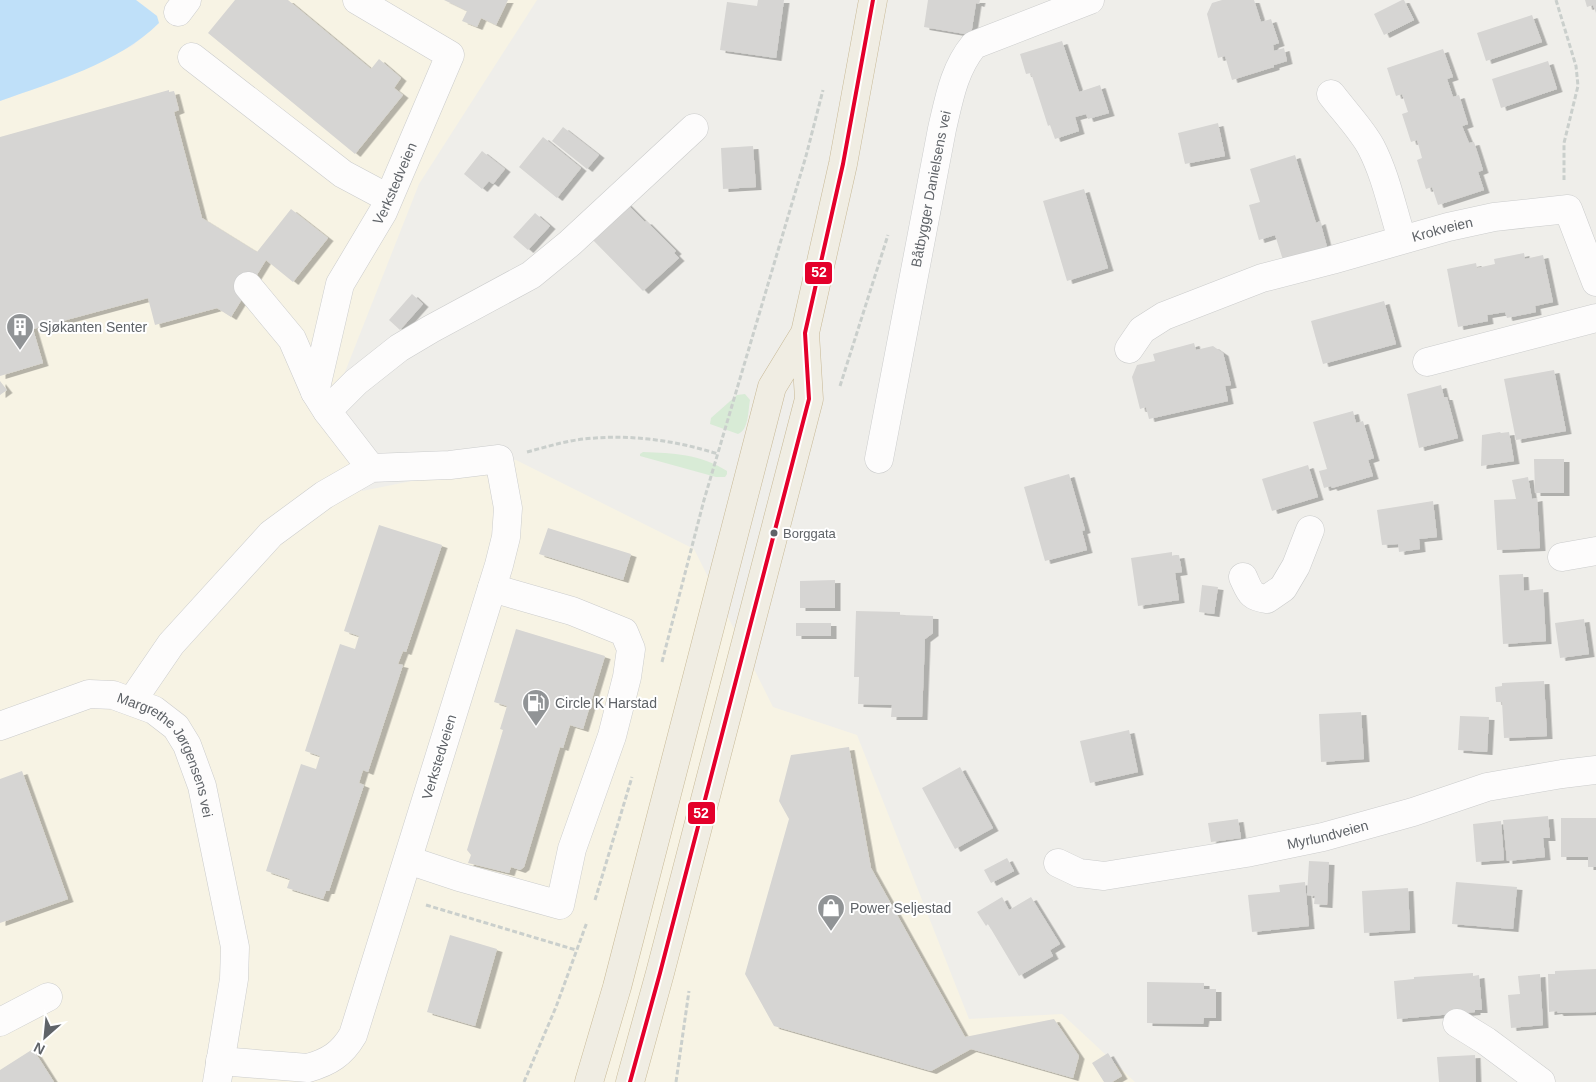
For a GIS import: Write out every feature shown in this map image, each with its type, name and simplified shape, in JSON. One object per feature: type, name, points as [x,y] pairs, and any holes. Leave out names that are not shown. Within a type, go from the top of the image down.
[{"type":"highway","points":[[630,1082],[809,399],[805,334],[843,164],[873,0]]},
{"type":"highway","points":[[589,1082],[617,987],[772,387],[805,334]]},
{"type":"street","name":"Verkstedveien","points":[[321,401],[340,284],[383,212],[450,54],[357,0]]},
{"type":"street","name":"Båtbygger Danielsens vei","points":[[879,459],[942,129],[955,76],[967,53],[974,45],[1090,0]]},
{"type":"street","points":[[192,58],[344,174],[388,198]]},
{"type":"street","name":"Krokveien","points":[[1331,94],[1370,146],[1390,194],[1394,215],[1402,239],[1494,217],[1568,209]]},
{"type":"street","points":[[321,401],[356,382],[400,348],[431,329],[531,275],[570,243],[694,128]]},
{"type":"street","points":[[1568,209],[1596,282]]},
{"type":"street","points":[[1129,349],[1142,330],[1164,316],[1262,278],[1402,239]]},
{"type":"street","points":[[248,286],[292,339],[321,401],[371,468]]},
{"type":"street","points":[[1427,362],[1596,318]]},
{"type":"street","name":"Verkstedveien","points":[[219,1072],[308,1068],[322,1064],[335,1057],[346,1047],[353,1035],[492,588],[506,537],[508,508],[499,459]]},
{"type":"street","points":[[132,701],[171,644],[271,534],[324,495],[371,468],[450,465],[499,459]]},
{"type":"street","points":[[1243,577],[1251,594],[1256,597],[1267,599],[1283,588],[1296,566],[1310,530]]},
{"type":"street","points":[[1562,557],[1596,551]]},
{"type":"street","points":[[408,860],[459,877],[560,905],[572,849],[612,736],[627,677],[631,649],[624,632],[572,611],[492,588]]},
{"type":"street","name":"Margrethe Jørgensens vei","points":[[0,726],[89,694],[114,695],[154,710],[176,727],[188,745],[202,786],[235,947],[234,979],[219,1072]]},
{"type":"street","name":"Myrlundveien","points":[[1058,863],[1079,873],[1104,876],[1246,853],[1323,838],[1413,812],[1486,787],[1596,770]]},
{"type":"street","points":[[0,1022],[48,997]]},
{"type":"street","points":[[1458,1023],[1486,1041],[1541,1082]]},
{"type":"path","points":[[1556,0],[1576,66],[1578,86],[1564,143],[1568,209]]},
{"type":"path","points":[[662,664],[704,500],[806,156],[825,84]]},
{"type":"path","points":[[838,393],[889,232]]},
{"type":"path","points":[[499,459],[567,442],[613,437],[643,437],[672,442],[718,454]]},
{"type":"path","points":[[594,901],[627,799],[634,770]]},
{"type":"path","points":[[422,904],[576,950]]},
{"type":"path","points":[[524,1082],[556,1007],[588,917]]},
{"type":"path","points":[[676,1082],[685,1018]]},
{"type":"shaded area","points":[[136,0],[537,0],[419,184],[332,405],[362,491],[516,460],[694,549],[773,707],[857,735],[969,1019],[1062,1014],[1135,1082],[0,1082],[0,101],[68,77],[132,46],[155,27],[157,16]]},
{"type":"green space","points":[[745,394],[750,400],[746,424],[742,432],[738,434],[710,424],[711,418],[737,395]]},
{"type":"green space","points":[[643,452],[676,454],[696,458],[717,465],[727,471],[727,474],[725,477],[716,477],[640,456]]},
{"type":"water","points":[[0,0],[136,0],[157,16],[159,23],[143,37],[105,60],[63,79],[0,101]]},
{"type":"building","points":[[235,0],[288,0],[371,69],[379,59],[401,78],[394,88],[403,95],[355,154],[208,33]]},
{"type":"building","points":[[444,0],[508,0],[496,25],[481,18],[477,27],[462,21],[467,11]]},
{"type":"building","points":[[758,0],[784,0],[776,58],[720,50],[727,2],[757,6]]},
{"type":"building","points":[[928,0],[980,0],[979,4],[976,3],[971,35],[924,27]]},
{"type":"building","points":[[1222,0],[1254,0],[1261,22],[1271,19],[1279,43],[1273,45],[1274,51],[1284,48],[1287,61],[1232,80],[1225,56],[1218,58],[1207,14],[1212,3]]},
{"type":"building","points":[[1404,0],[1414,20],[1384,35],[1374,14]]},
{"type":"building","points":[[1585,0],[1596,0],[1596,13],[1593,5],[1587,7]]},
{"type":"building","points":[[1532,15],[1542,42],[1486,61],[1477,33]]},
{"type":"building","points":[[1062,41],[1079,92],[1100,85],[1109,113],[1088,119],[1086,114],[1075,117],[1079,131],[1055,139],[1050,125],[1048,126],[1031,73],[1026,74],[1020,54]]},
{"type":"building","points":[[1443,49],[1453,77],[1447,79],[1453,97],[1459,95],[1468,124],[1462,126],[1469,143],[1474,142],[1483,170],[1478,172],[1484,190],[1438,205],[1432,187],[1426,189],[1417,160],[1422,158],[1417,140],[1411,142],[1402,114],[1408,112],[1402,94],[1396,96],[1387,68]]},
{"type":"building","points":[[1548,61],[1557,89],[1501,108],[1492,79]]},
{"type":"building","points":[[169,90],[169,92],[174,91],[179,110],[174,112],[202,218],[257,252],[291,209],[328,238],[293,282],[266,260],[231,317],[217,308],[155,325],[148,298],[33,329],[43,363],[0,376],[0,137]]},
{"type":"building","points":[[1218,123],[1225,156],[1185,164],[1178,133]]},
{"type":"building","points":[[563,127],[599,155],[587,169],[552,141]]},
{"type":"building","points":[[543,137],[581,168],[557,198],[519,167]]},
{"type":"building","points":[[753,146],[756,187],[723,189],[721,148]]},
{"type":"building","points":[[482,151],[505,169],[493,184],[489,181],[482,189],[464,174]]},
{"type":"building","points":[[1295,155],[1316,223],[1320,221],[1327,247],[1283,260],[1275,235],[1259,240],[1249,205],[1260,202],[1250,169]]},
{"type":"building","points":[[1084,189],[1108,268],[1067,281],[1043,201]]},
{"type":"building","points":[[625,202],[676,251],[674,253],[679,258],[643,291],[589,236]]},
{"type":"building","points":[[535,213],[550,226],[528,250],[513,237]]},
{"type":"building","points":[[1524,253],[1525,259],[1543,255],[1553,302],[1535,306],[1536,312],[1507,318],[1505,312],[1487,315],[1488,321],[1458,327],[1447,269],[1476,263],[1477,268],[1495,264],[1494,259]]},
{"type":"building","points":[[412,294],[423,304],[400,330],[389,320]]},
{"type":"building","points":[[1384,301],[1396,344],[1323,364],[1311,321]]},
{"type":"building","points":[[1194,343],[1196,350],[1213,346],[1223,353],[1231,385],[1225,386],[1228,401],[1149,419],[1146,407],[1140,409],[1132,377],[1137,365],[1155,361],[1153,354]]},
{"type":"building","points":[[1554,370],[1566,431],[1516,440],[1504,379]]},
{"type":"building","points":[[0,381],[7,390],[0,395]]},
{"type":"building","points":[[1441,385],[1444,397],[1447,397],[1458,438],[1419,448],[1407,394]]},
{"type":"building","points":[[1353,411],[1356,423],[1363,421],[1374,458],[1368,460],[1373,476],[1332,488],[1331,486],[1324,488],[1319,471],[1327,469],[1313,422]]},
{"type":"building","points":[[1509,432],[1514,461],[1481,466],[1482,435]]},
{"type":"building","points":[[1534,459],[1564,459],[1564,493],[1535,493]]},
{"type":"building","points":[[1308,465],[1318,497],[1272,511],[1262,479]]},
{"type":"building","points":[[1069,474],[1085,530],[1082,531],[1087,550],[1045,561],[1024,487]]},
{"type":"building","points":[[1528,477],[1532,499],[1537,498],[1540,548],[1497,550],[1494,500],[1516,499],[1512,480]]},
{"type":"building","points":[[1433,501],[1437,537],[1419,539],[1420,549],[1399,552],[1398,544],[1382,545],[1377,510]]},
{"type":"building","points":[[379,525],[442,545],[406,652],[403,651],[398,664],[403,665],[368,772],[363,770],[359,783],[364,785],[329,891],[326,891],[323,899],[287,888],[290,879],[266,871],[301,764],[316,769],[320,756],[305,751],[340,644],[355,649],[359,636],[344,631]]},
{"type":"building","points":[[548,528],[631,554],[623,580],[539,554]]},
{"type":"building","points":[[1172,552],[1172,556],[1179,555],[1182,572],[1175,573],[1179,600],[1138,606],[1131,558]]},
{"type":"building","points":[[1523,574],[1524,591],[1543,589],[1546,641],[1503,644],[1499,575]]},
{"type":"building","points":[[835,580],[835,608],[800,608],[800,581]]},
{"type":"building","points":[[1202,585],[1218,587],[1214,614],[1199,612]]},
{"type":"building","points":[[856,611],[900,612],[900,615],[933,616],[933,633],[925,639],[922,717],[891,717],[892,705],[858,704],[859,677],[854,677]]},
{"type":"building","points":[[1584,619],[1589,654],[1560,658],[1555,623]]},
{"type":"building","points":[[796,623],[831,623],[831,636],[796,636]]},
{"type":"building","points":[[516,629],[605,656],[583,729],[570,725],[563,748],[560,747],[524,867],[520,870],[511,867],[509,873],[468,863],[471,855],[467,850],[503,730],[500,729],[507,706],[494,702]]},
{"type":"building","points":[[1544,681],[1547,736],[1504,738],[1502,702],[1496,702],[1495,687],[1502,686],[1502,683]]},
{"type":"building","points":[[1361,712],[1364,759],[1321,762],[1319,714]]},
{"type":"building","points":[[1460,716],[1489,717],[1487,752],[1458,750]]},
{"type":"building","points":[[1129,730],[1138,772],[1090,783],[1080,741]]},
{"type":"building","points":[[849,747],[871,868],[965,1037],[1054,1019],[1079,1056],[1073,1078],[971,1049],[931,1071],[774,1026],[745,974],[789,819],[779,801],[791,755]]},
{"type":"building","points":[[960,767],[993,828],[955,849],[922,788]]},
{"type":"building","points":[[22,771],[68,899],[0,923],[0,779]]},
{"type":"building","points":[[1548,816],[1550,838],[1543,838],[1545,857],[1507,861],[1503,820]]},
{"type":"building","points":[[1561,818],[1596,818],[1596,867],[1588,867],[1588,857],[1561,857]]},
{"type":"building","points":[[1238,819],[1241,838],[1211,842],[1208,823]]},
{"type":"building","points":[[1501,821],[1504,860],[1476,862],[1473,824]]},
{"type":"building","points":[[1007,858],[1014,871],[991,883],[984,870]]},
{"type":"building","points":[[1309,861],[1329,862],[1327,905],[1314,904],[1315,896],[1307,895]]},
{"type":"building","points":[[1305,882],[1309,926],[1252,932],[1248,895],[1280,892],[1279,885]]},
{"type":"building","points":[[1456,882],[1517,887],[1513,929],[1452,924]]},
{"type":"building","points":[[1408,888],[1410,930],[1364,933],[1362,891]]},
{"type":"building","points":[[1002,897],[1009,910],[1031,897],[1060,944],[1050,950],[1053,956],[1019,976],[988,924],[986,926],[977,912]]},
{"type":"building","points":[[450,935],[497,949],[475,1026],[427,1012]]},
{"type":"building","points":[[1596,969],[1596,1012],[1549,1012],[1548,974],[1555,974],[1555,971]]},
{"type":"building","points":[[1473,973],[1473,976],[1479,975],[1482,1010],[1397,1019],[1394,981],[1414,979],[1414,977]]},
{"type":"building","points":[[1540,974],[1543,1025],[1511,1028],[1508,995],[1520,994],[1518,976]]},
{"type":"building","points":[[1147,982],[1204,983],[1204,989],[1216,989],[1216,1018],[1204,1018],[1203,1024],[1147,1023]]},
{"type":"building","points":[[33,1049],[54,1082],[0,1082],[0,1070]]},
{"type":"building","points":[[1108,1053],[1122,1076],[1112,1082],[1104,1082],[1092,1063]]},
{"type":"building","points":[[1475,1055],[1476,1082],[1439,1082],[1437,1057]]},
{"type":"transit line","name":"52","points":[[630,1082],[809,399],[805,333],[843,164],[873,0]]},
{"type":"place","name":"Sjøkanten Senter","points":[[20,351]]},
{"type":"place","name":"Borggata","points":[[774,533]]},
{"type":"place","name":"Circle K Harstad","points":[[536,727]]},
{"type":"place","name":"Power Seljestad","points":[[831,932]]}]
